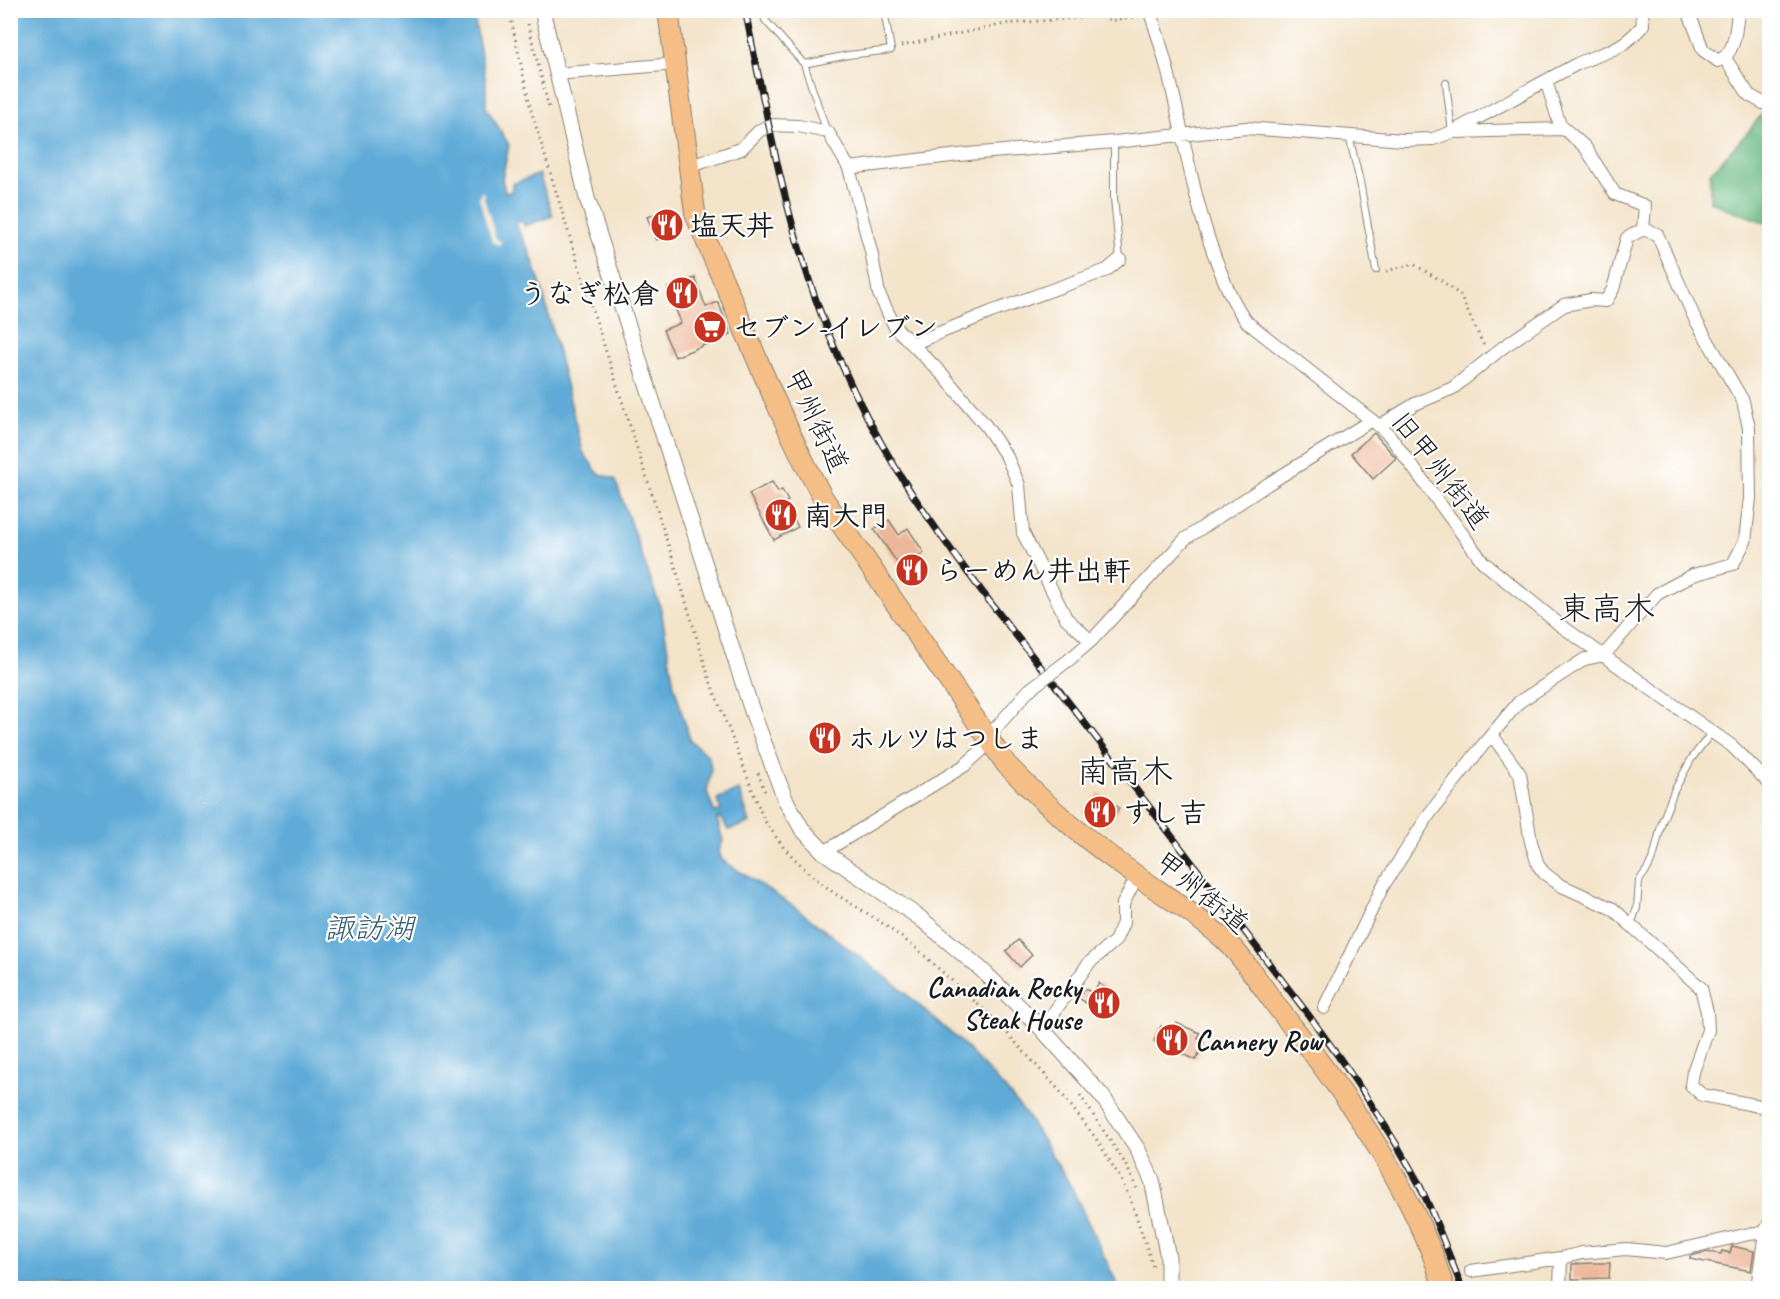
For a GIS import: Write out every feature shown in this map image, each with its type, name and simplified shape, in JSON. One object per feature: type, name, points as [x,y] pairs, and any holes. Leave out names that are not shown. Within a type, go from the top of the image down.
[{"type":"highway","name":"甲州街道","points":[[668,10],[695,212],[801,456],[823,498],[1006,764],[1034,793],[1088,839],[1227,942],[1356,1112],[1407,1199],[1429,1246],[1444,1288]]},
{"type":"street","points":[[542,10],[587,198],[752,711],[785,799],[802,829],[824,852],[920,918],[982,970],[1042,1029],[1102,1096],[1138,1150],[1152,1180],[1168,1257],[1168,1288]]},
{"type":"street","points":[[849,168],[968,153],[1114,142],[1246,128],[1404,140],[1433,139],[1452,132],[1546,81],[1614,50],[1632,39],[1643,26],[1642,10]]},
{"type":"street","points":[[1688,10],[1703,50],[1718,62],[1725,58],[1735,34],[1738,10]]},
{"type":"street","name":"旧甲州街道","points":[[1150,12],[1159,38],[1196,200],[1210,246],[1235,306],[1247,322],[1389,435],[1484,562],[1560,625],[1712,731],[1770,784]]},
{"type":"street","points":[[1725,58],[1749,95],[1763,103],[1770,101]]},
{"type":"street","points":[[556,74],[675,64]]},
{"type":"street","points":[[1546,81],[1560,125],[1585,147],[1616,194],[1645,206],[1643,229]]},
{"type":"street","points":[[688,167],[741,149],[759,131],[769,125],[798,126],[828,132],[849,168],[871,251],[879,294],[895,327],[943,375],[987,426],[1007,457],[1019,485],[1023,533],[1066,618],[1091,641]]},
{"type":"street","points":[[1452,132],[1564,129]]},
{"type":"street","points":[[824,852],[964,766],[981,752],[987,738],[1029,690],[1091,641],[1185,539],[1268,484],[1376,423],[1453,388],[1490,358],[1564,305],[1591,300],[1606,301],[1613,289],[1627,238],[1643,229],[1657,234],[1695,319],[1743,401],[1749,428],[1750,498],[1745,541],[1733,564],[1693,575],[1657,594],[1605,655],[1585,659],[1519,702],[1430,813],[1383,886],[1324,1008]]},
{"type":"street","points":[[912,344],[1107,270],[1120,259]]},
{"type":"street","points":[[1492,735],[1520,774],[1531,842],[1538,865],[1544,873],[1560,885],[1613,909],[1701,988],[1707,1012],[1708,1030],[1693,1072],[1691,1085],[1702,1095],[1770,1108]]},
{"type":"street","points":[[1042,1029],[1089,963],[1115,941],[1123,923],[1123,904],[1137,876]]},
{"type":"street","points":[[1471,1271],[1582,1253],[1626,1249],[1666,1253],[1768,1229],[1757,1288]]},
{"type":"street","points":[[1560,1288],[1561,1258]]},
{"type":"lane","points":[[764,10],[765,20],[804,64],[828,132]]},
{"type":"lane","points":[[804,64],[848,55],[891,50],[884,10]]},
{"type":"lane","points":[[1446,83],[1452,132]]},
{"type":"lane","points":[[1349,136],[1376,270]]},
{"type":"lane","points":[[1114,142],[1114,198],[1120,259]]},
{"type":"lane","points":[[1630,926],[1637,908],[1639,881],[1654,855],[1662,822],[1674,791],[1692,758],[1712,731]]},
{"type":"path","points":[[509,10],[531,110],[584,283],[709,678],[764,820],[784,848],[810,874],[834,893],[878,920],[916,948],[995,1020],[1058,1089],[1095,1137],[1118,1174],[1130,1198],[1154,1268]]},
{"type":"path","points":[[891,50],[904,44],[1005,24],[1100,15],[1111,21],[1150,12]]},
{"type":"path","points":[[528,21],[551,118]]},
{"type":"path","points":[[1376,270],[1387,272],[1413,264],[1442,281],[1460,295],[1490,358]]},
{"type":"path","points":[[754,762],[766,794]]},
{"type":"path","points":[[1075,1088],[1125,1163],[1139,1191]]},
{"type":"green space","points":[[1769,105],[1769,224],[1710,202],[1710,173],[1748,132]]},
{"type":"water","name":"諏訪湖","points":[[10,11],[473,11],[486,82],[486,107],[509,145],[502,179],[505,192],[509,193],[512,184],[539,174],[553,216],[524,226],[523,221],[515,224],[529,250],[541,285],[583,452],[598,473],[615,479],[661,609],[674,685],[690,740],[709,757],[711,770],[707,792],[714,811],[721,810],[717,799],[739,790],[750,823],[728,830],[721,817],[717,819],[723,841],[719,851],[722,860],[796,908],[896,985],[961,1042],[1006,1090],[1027,1116],[1071,1186],[1119,1288],[11,1288]]},
{"type":"pier","points":[[481,192],[485,194],[484,198],[496,239],[501,241],[499,245],[492,242],[479,198]]},
{"type":"building","points":[[666,210],[675,233],[656,240],[647,217]]},
{"type":"building","points":[[695,278],[706,307],[718,302],[731,334],[675,357],[663,330],[681,323],[668,288]]},
{"type":"building","points":[[1374,433],[1396,458],[1373,479],[1351,453]]},
{"type":"building","points":[[772,482],[778,492],[782,490],[788,501],[785,503],[798,527],[774,540],[749,494]]},
{"type":"building","points":[[889,520],[899,535],[908,528],[924,553],[918,557],[928,571],[911,583],[874,529]]},
{"type":"building","points":[[1099,793],[1119,808],[1105,826],[1085,810]]},
{"type":"building","points":[[1018,940],[1032,955],[1020,967],[1006,951]]},
{"type":"building","points":[[1099,983],[1117,998],[1109,1005],[1115,1009],[1105,1017],[1079,998],[1085,989],[1093,993]]},
{"type":"building","points":[[1176,1023],[1200,1033],[1198,1039],[1204,1042],[1196,1060],[1154,1041],[1161,1026],[1172,1031]]},
{"type":"building","points":[[1732,1246],[1754,1251],[1751,1271],[1690,1259],[1690,1256],[1706,1252],[1730,1253]]},
{"type":"building","points":[[1610,1263],[1609,1278],[1572,1279],[1572,1264]]},
{"type":"railway","points":[[745,10],[777,162],[807,274],[841,364],[882,444],[912,494],[963,566],[1304,1009],[1349,1072],[1392,1137],[1418,1182],[1462,1288]]},
{"type":"place","name":"塩天丼","points":[[667,225]]},
{"type":"place","name":"うなぎ松倉","points":[[682,293]]},
{"type":"place","name":"セブン-イレブン","points":[[710,327]]},
{"type":"place","name":"南大門","points":[[781,515]]},
{"type":"place","name":"らーめん井出軒","points":[[912,570]]},
{"type":"place","name":"ホルツはつしま","points":[[825,738]]},
{"type":"place","name":"すし吉","points":[[1100,812]]},
{"type":"place","name":"Canadian Rocky Steak House","points":[[1104,1003]]},
{"type":"place","name":"Cannery Row","points":[[1172,1040]]},
{"type":"district","name":"東高木","points":[[1607,608]]},
{"type":"district","name":"南高木","points":[[1125,771]]}]
